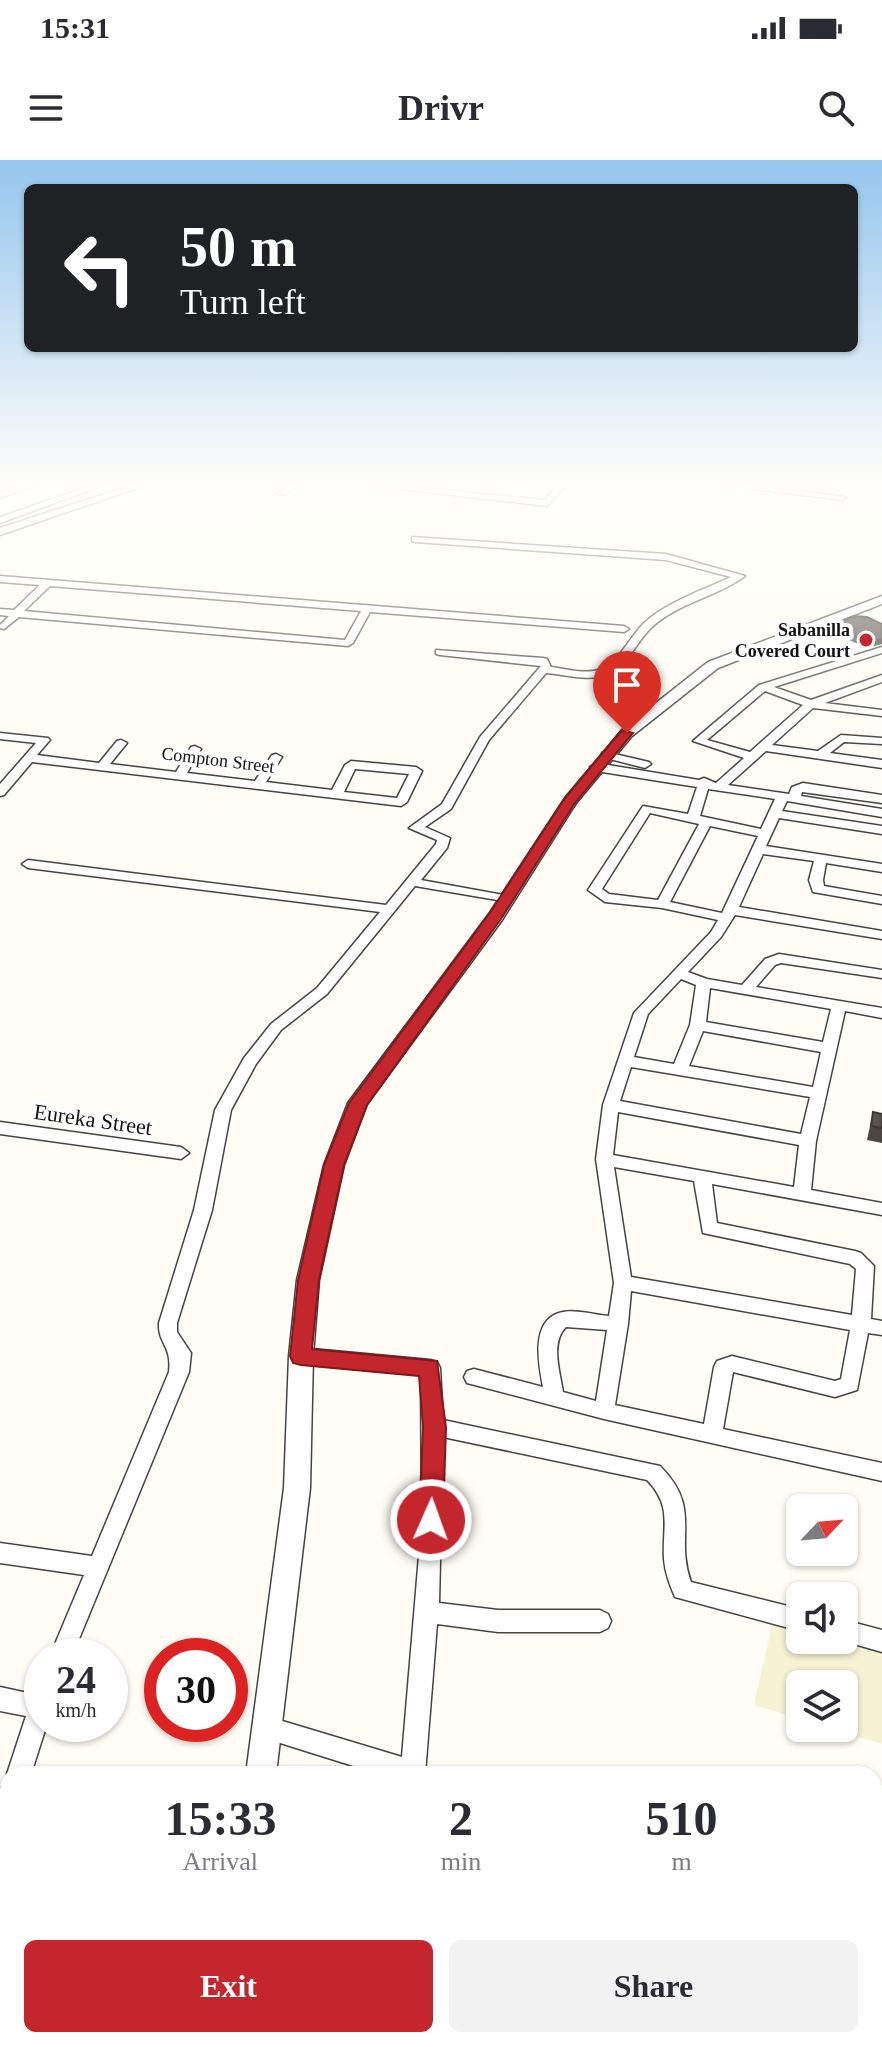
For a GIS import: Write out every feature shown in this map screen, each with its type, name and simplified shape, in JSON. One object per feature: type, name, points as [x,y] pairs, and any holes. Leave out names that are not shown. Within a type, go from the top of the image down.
[{"type":"street","points":[[546,670],[591,675],[604,672],[613,667],[648,625],[668,611],[740,576],[729,573]]},
{"type":"street","points":[[0,579],[624,629]]},
{"type":"street","points":[[4,626],[47,583]]},
{"type":"street","points":[[262,1766],[297,1488],[301,1356],[308,1280],[334,1165],[358,1103],[496,916],[504,899],[601,761],[627,733],[713,665],[882,600]]},
{"type":"street","points":[[0,612],[348,643],[367,608]]},
{"type":"street","points":[[751,756],[699,741],[763,687],[882,650]]},
{"type":"street","points":[[68,1638],[179,1372],[181,1353],[168,1333],[168,1323],[203,1210],[223,1110],[249,1062],[276,1027],[322,991],[412,882],[444,838],[415,828],[447,806],[484,739],[546,670],[547,663],[440,652]]},
{"type":"street","points":[[720,785],[811,704],[882,678]]},
{"type":"street","points":[[763,687],[811,704],[882,713]]},
{"type":"street","points":[[0,736],[44,740],[0,792]]},
{"type":"street","points":[[821,755],[841,738],[882,741]]},
{"type":"street","points":[[103,765],[121,743]]},
{"type":"street","points":[[765,747],[882,764]]},
{"type":"street","points":[[181,774],[195,749]]},
{"type":"street","points":[[259,784],[276,757]]},
{"type":"street","name":"Compton Street","points":[[31,758],[401,802],[416,771],[351,765],[337,793]]},
{"type":"street","points":[[601,761],[720,785],[882,830]]},
{"type":"street","points":[[662,904],[700,819],[702,781]]},
{"type":"street","points":[[604,1411],[623,1283],[604,1159],[611,1105],[641,1013],[716,934],[783,804],[796,790],[803,787],[882,799]]},
{"type":"street","points":[[783,804],[882,813]]},
{"type":"street","points":[[882,868],[821,859],[700,819],[647,809],[595,890],[605,898],[882,935]]},
{"type":"street","points":[[821,859],[816,880],[818,889],[882,900]]},
{"type":"street","points":[[28,864],[387,909]]},
{"type":"street","points":[[412,882],[504,899]]},
{"type":"street","points":[[747,988],[764,968],[779,958],[882,974]]},
{"type":"street","points":[[677,973],[704,983],[882,1013]]},
{"type":"street","points":[[680,1068],[698,1025],[704,983]]},
{"type":"street","points":[[802,1194],[808,1141],[839,1006]]},
{"type":"street","points":[[698,1025],[828,1048]]},
{"type":"street","points":[[627,1061],[819,1093]]},
{"type":"street","points":[[611,1105],[808,1141]]},
{"type":"street","name":"Eureka Street","points":[[0,1128],[181,1153]]},
{"type":"street","points":[[604,1159],[882,1209]]},
{"type":"street","points":[[702,1176],[709,1228],[863,1261],[861,1322],[850,1384],[835,1389],[732,1364],[724,1367],[712,1434]]},
{"type":"street","points":[[623,1283],[882,1328]]},
{"type":"street","points":[[554,1396],[547,1338],[552,1326],[562,1319],[619,1324]]},
{"type":"street","points":[[301,1356],[430,1368],[434,1427],[427,1612],[414,1766]]},
{"type":"street","points":[[474,1377],[604,1411],[882,1472]]},
{"type":"street","points":[[434,1427],[653,1472],[669,1485],[676,1500],[676,1577],[683,1590],[786,1616]]},
{"type":"street","points":[[0,1553],[97,1567]]},
{"type":"street","points":[[427,1612],[498,1621],[600,1621]]},
{"type":"street","points":[[858,1635],[882,1641]]},
{"type":"street","points":[[0,1699],[24,1703]]},
{"type":"street","points":[[269,1729],[390,1766]]},
{"type":"street","points":[[22,1766],[29,1742]]},
{"type":"shaded area","points":[[773,1621],[786,1624],[786,1654],[858,1654],[858,1643],[882,1647],[882,1744],[858,1737],[858,1670],[786,1670],[786,1715],[754,1705]]},
{"type":"building","points":[[854,616],[867,617],[882,624],[882,639],[869,642],[830,625]]},
{"type":"building","points":[[873,1112],[882,1114],[882,1128],[871,1126]]},
{"type":"place","name":"Sabanilla Covered Court","points":[[866,640]]},
{"type":"route","points":[[431,1520],[434,1427],[430,1368],[301,1356],[308,1280],[334,1165],[358,1103],[496,916],[504,899],[570,801],[627,733]]}]
